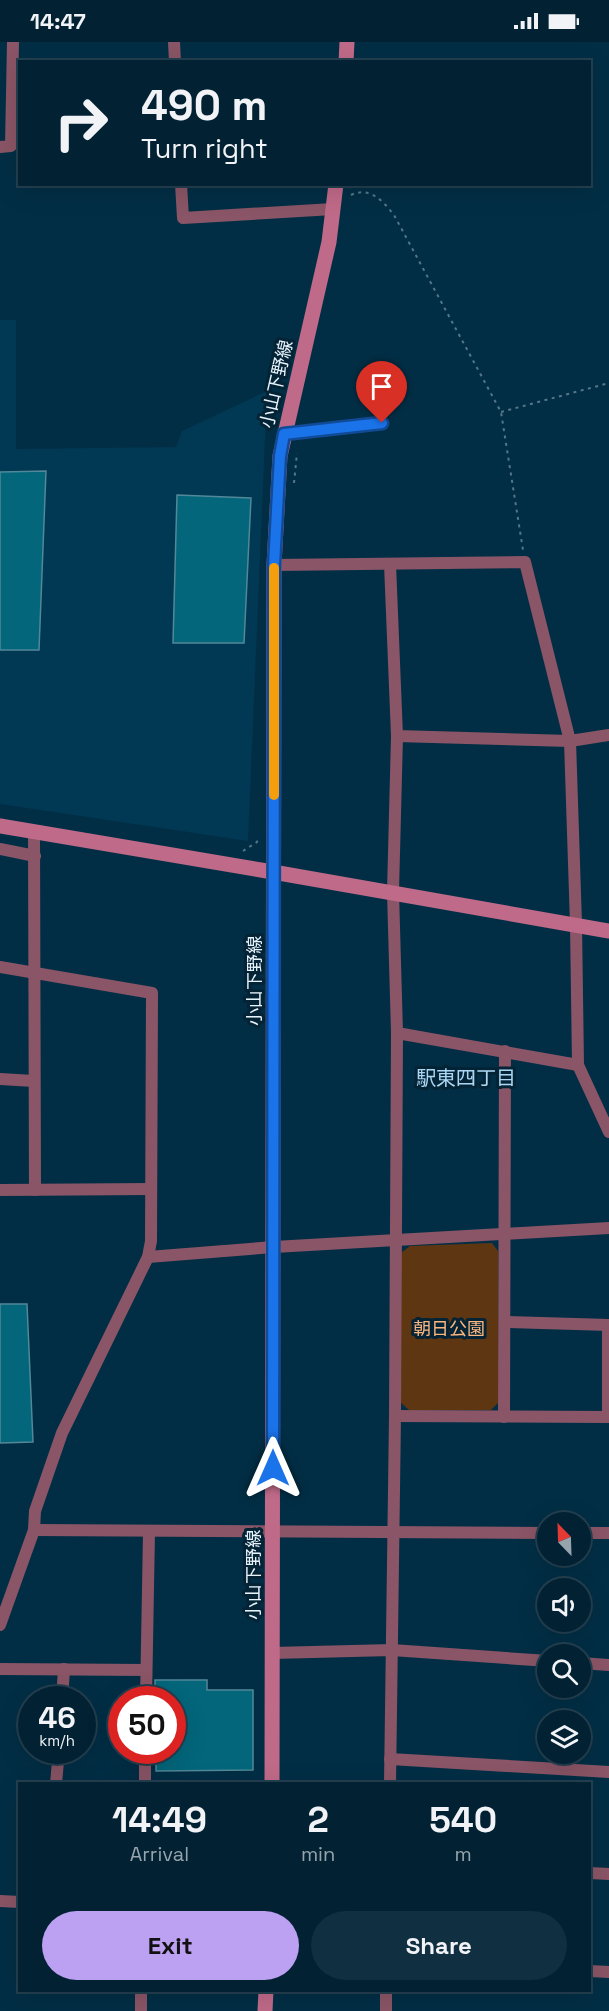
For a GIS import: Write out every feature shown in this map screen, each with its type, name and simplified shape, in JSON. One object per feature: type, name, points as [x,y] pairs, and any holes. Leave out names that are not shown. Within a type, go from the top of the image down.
[{"type":"main road","points":[[346,42],[346,60]]},
{"type":"main road","name":"小山下野線","points":[[272,1782],[274,565],[280,456],[329,242],[336,186]]},
{"type":"main road","points":[[0,826],[609,931]]},
{"type":"main road","points":[[265,2011],[266,1992]]},
{"type":"street","points":[[174,42],[175,60]]},
{"type":"street","points":[[0,50],[13,45],[11,146],[0,147]]},
{"type":"street","points":[[181,186],[183,218],[333,209]]},
{"type":"street","points":[[284,434],[382,423]]},
{"type":"street","points":[[274,565],[525,562],[570,741],[578,1065],[609,1131]]},
{"type":"street","points":[[390,564],[397,736],[393,892],[397,1033],[390,1782]]},
{"type":"street","points":[[397,736],[570,741],[609,735]]},
{"type":"street","points":[[34,832],[34,1190]]},
{"type":"street","points":[[0,849],[34,856]]},
{"type":"street","points":[[0,967],[152,993],[151,1241],[148,1257],[62,1433],[34,1512],[34,1530],[0,1625]]},
{"type":"street","points":[[397,1033],[578,1065]]},
{"type":"street","points":[[504,1417],[505,1052]]},
{"type":"street","points":[[0,1078],[34,1081]]},
{"type":"street","points":[[0,1190],[151,1189]]},
{"type":"street","points":[[148,1257],[274,1247],[609,1228]]},
{"type":"street","points":[[395,1416],[609,1417],[608,1325],[505,1322]]},
{"type":"street","points":[[34,1530],[537,1533]]},
{"type":"street","points":[[146,1686],[149,1532]]},
{"type":"street","points":[[591,1533],[609,1533]]},
{"type":"street","points":[[272,1653],[392,1650],[537,1660]]},
{"type":"street","points":[[591,1664],[609,1665]]},
{"type":"street","points":[[0,1669],[146,1670]]},
{"type":"street","points":[[63,1686],[64,1669]]},
{"type":"street","points":[[390,1758],[609,1772]]},
{"type":"street","points":[[56,1782],[57,1764]]},
{"type":"street","points":[[145,1764],[145,1782]]},
{"type":"street","points":[[591,1873],[609,1874]]},
{"type":"street","points":[[0,1900],[18,1902]]},
{"type":"street","points":[[591,1971],[609,1972]]},
{"type":"street","points":[[141,1992],[141,2011]]},
{"type":"street","points":[[386,1992],[386,2011]]},
{"type":"path","points":[[333,209],[353,193],[368,192],[380,198],[394,215],[501,412],[525,562]]},
{"type":"path","points":[[501,412],[609,383]]},
{"type":"shaded area","points":[[0,320],[16,320],[16,449],[176,447],[182,431],[267,391],[248,841],[0,804]]},
{"type":"green space","name":"朝日公園","points":[[492,1243],[498,1251],[498,1403],[491,1410],[409,1410],[400,1402],[401,1253],[410,1246]]},
{"type":"building","points":[[46,471],[39,650],[0,650],[0,472]]},
{"type":"building","points":[[177,495],[251,498],[244,643],[173,643]]},
{"type":"building","points":[[0,1304],[27,1304],[33,1442],[0,1443]]},
{"type":"building","points":[[155,1680],[207,1680],[207,1690],[253,1690],[253,1770],[156,1771],[156,1764],[186,1764],[186,1686],[155,1686]]},
{"type":"slow traffic","points":[[274,568],[274,795]]},
{"type":"district","name":"駅東四丁目","points":[[466,1078]]},
{"type":"route","points":[[273,1468],[274,565],[280,456],[284,434],[382,423]]}]
